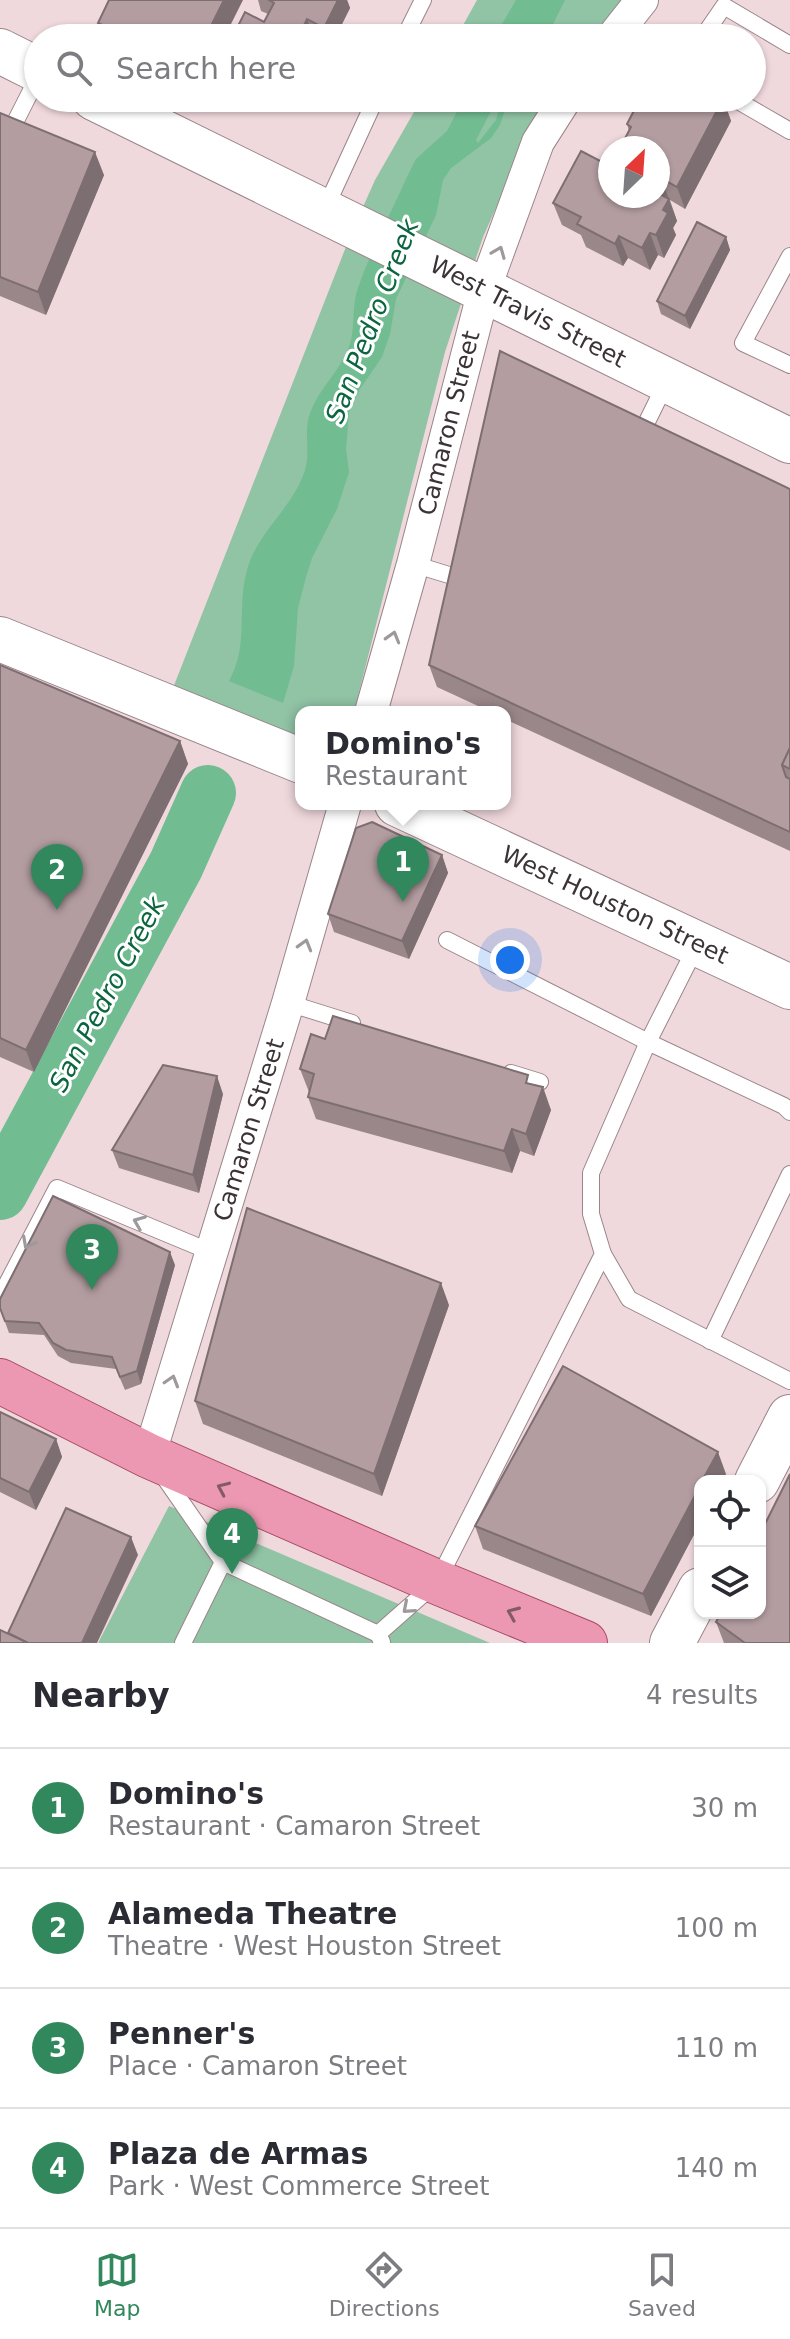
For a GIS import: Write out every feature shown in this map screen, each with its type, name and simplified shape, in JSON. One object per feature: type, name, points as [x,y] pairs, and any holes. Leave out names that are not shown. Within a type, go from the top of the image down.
[{"type":"main road","points":[[0,51],[24,63]]},
{"type":"main road","name":"West Travis Street","points":[[122,112],[790,441]]},
{"type":"main road","points":[[0,639],[295,759]]},
{"type":"main road","name":"West Houston Street","points":[[410,810],[790,987]]},
{"type":"main road","points":[[0,1381],[149,1456],[585,1643]]},
{"type":"main road","points":[[760,1475],[790,1417]]},
{"type":"main road","points":[[672,1643],[694,1601]]},
{"type":"street","points":[[623,24],[642,0]]},
{"type":"street","name":"Camaron Street","points":[[373,706],[413,564],[465,281],[538,142],[557,112]]},
{"type":"street","name":"Camaron Street","points":[[149,1456],[288,1003],[343,810]]},
{"type":"lane","points":[[411,24],[423,0]]},
{"type":"lane","points":[[712,24],[724,6],[754,24]]},
{"type":"lane","points":[[766,31],[790,45]]},
{"type":"lane","points":[[8,136],[24,105]]},
{"type":"lane","points":[[324,211],[370,112]]},
{"type":"lane","points":[[757,112],[790,131]]},
{"type":"lane","points":[[790,256],[743,343],[790,365]]},
{"type":"lane","points":[[640,436],[667,381]]},
{"type":"lane","points":[[413,564],[462,579]]},
{"type":"lane","points":[[447,940],[648,1042],[784,1106],[790,1112]]},
{"type":"lane","points":[[697,943],[648,1042],[591,1173],[591,1214],[603,1254],[629,1299],[790,1381]]},
{"type":"lane","points":[[288,1003],[363,1027]]},
{"type":"lane","points":[[495,1068],[540,1082]]},
{"type":"lane","points":[[710,1341],[790,1174]]},
{"type":"lane","points":[[0,1297],[57,1188],[211,1252]]},
{"type":"lane","points":[[149,1456],[223,1562],[380,1639],[437,1582],[603,1254]]},
{"type":"lane","points":[[183,1643],[223,1562]]},
{"type":"shaded area","points":[[477,0],[625,0],[606,24],[464,24]]},
{"type":"shaded area","points":[[414,112],[542,112],[483,237],[445,352],[356,706],[295,706],[295,738],[173,688],[375,180]]},
{"type":"shaded area","points":[[169,1506],[490,1643],[98,1643]]},
{"type":"water","points":[[516,0],[565,0],[553,24],[502,24]]},
{"type":"water","points":[[457,112],[491,112],[476,140],[478,143],[496,120],[498,112],[504,112],[491,138],[451,168],[443,180],[436,215],[396,299],[382,357],[360,389],[349,412],[346,449],[349,472],[337,509],[312,558],[306,577],[298,608],[294,666],[283,703],[229,681],[239,654],[246,574],[257,546],[292,497],[305,470],[311,411],[349,347],[356,295],[375,246],[416,159],[447,131]]},
{"type":"building","points":[[109,0],[224,0],[212,24],[98,23]]},
{"type":"building","points":[[269,0],[338,0],[326,24],[316,24],[307,19],[305,24],[239,24],[245,12],[264,22],[274,3]]},
{"type":"building","points":[[633,112],[716,112],[677,187],[670,183],[670,136],[626,136],[631,127],[627,124]]},
{"type":"building","points":[[0,113],[95,152],[38,292],[0,277]]},
{"type":"building","points":[[581,151],[598,160],[598,208],[664,208],[668,213],[656,235],[650,233],[642,248],[619,236],[615,244],[577,224],[581,217],[553,203]]},
{"type":"building","points":[[697,222],[726,237],[685,316],[657,301]]},
{"type":"building","points":[[500,351],[790,489],[790,748],[782,765],[786,777],[790,779],[790,832],[429,665]]},
{"type":"building","points":[[0,665],[180,741],[26,1050],[0,1038]]},
{"type":"building","points":[[790,748],[790,769],[782,765]]},
{"type":"building","points":[[372,822],[442,855],[402,941],[328,914],[356,828]]},
{"type":"building","points":[[333,1016],[528,1075],[526,1083],[543,1087],[526,1134],[512,1129],[504,1151],[308,1097],[314,1074],[300,1069],[311,1034],[325,1039]]},
{"type":"building","points":[[163,1065],[217,1076],[193,1175],[112,1150]]},
{"type":"building","points":[[53,1196],[170,1252],[137,1371],[120,1377],[112,1357],[66,1350],[53,1343],[39,1323],[5,1321],[0,1299]]},
{"type":"building","points":[[247,1208],[441,1283],[374,1474],[195,1401]]},
{"type":"building","points":[[563,1366],[718,1452],[705,1475],[694,1475],[694,1497],[643,1594],[475,1526]]},
{"type":"building","points":[[0,1412],[56,1439],[29,1492],[0,1478]]},
{"type":"building","points":[[790,1474],[790,1643],[745,1643],[716,1622],[718,1619],[766,1619],[766,1522]]},
{"type":"building","points":[[66,1508],[131,1537],[82,1643],[28,1643],[8,1633]]},
{"type":"building","points":[[0,1630],[28,1643],[0,1643]]},
{"type":"waterway","name":"San Pedro Creek","points":[[0,1192],[176,865],[208,793]]},
{"type":"place","name":"Domino's","points":[[403,902]]},
{"type":"place","name":"Alameda Theatre","points":[[57,910]]},
{"type":"place","name":"Penner's","points":[[92,1290]]},
{"type":"place","name":"Plaza de Armas","points":[[232,1574]]}]
